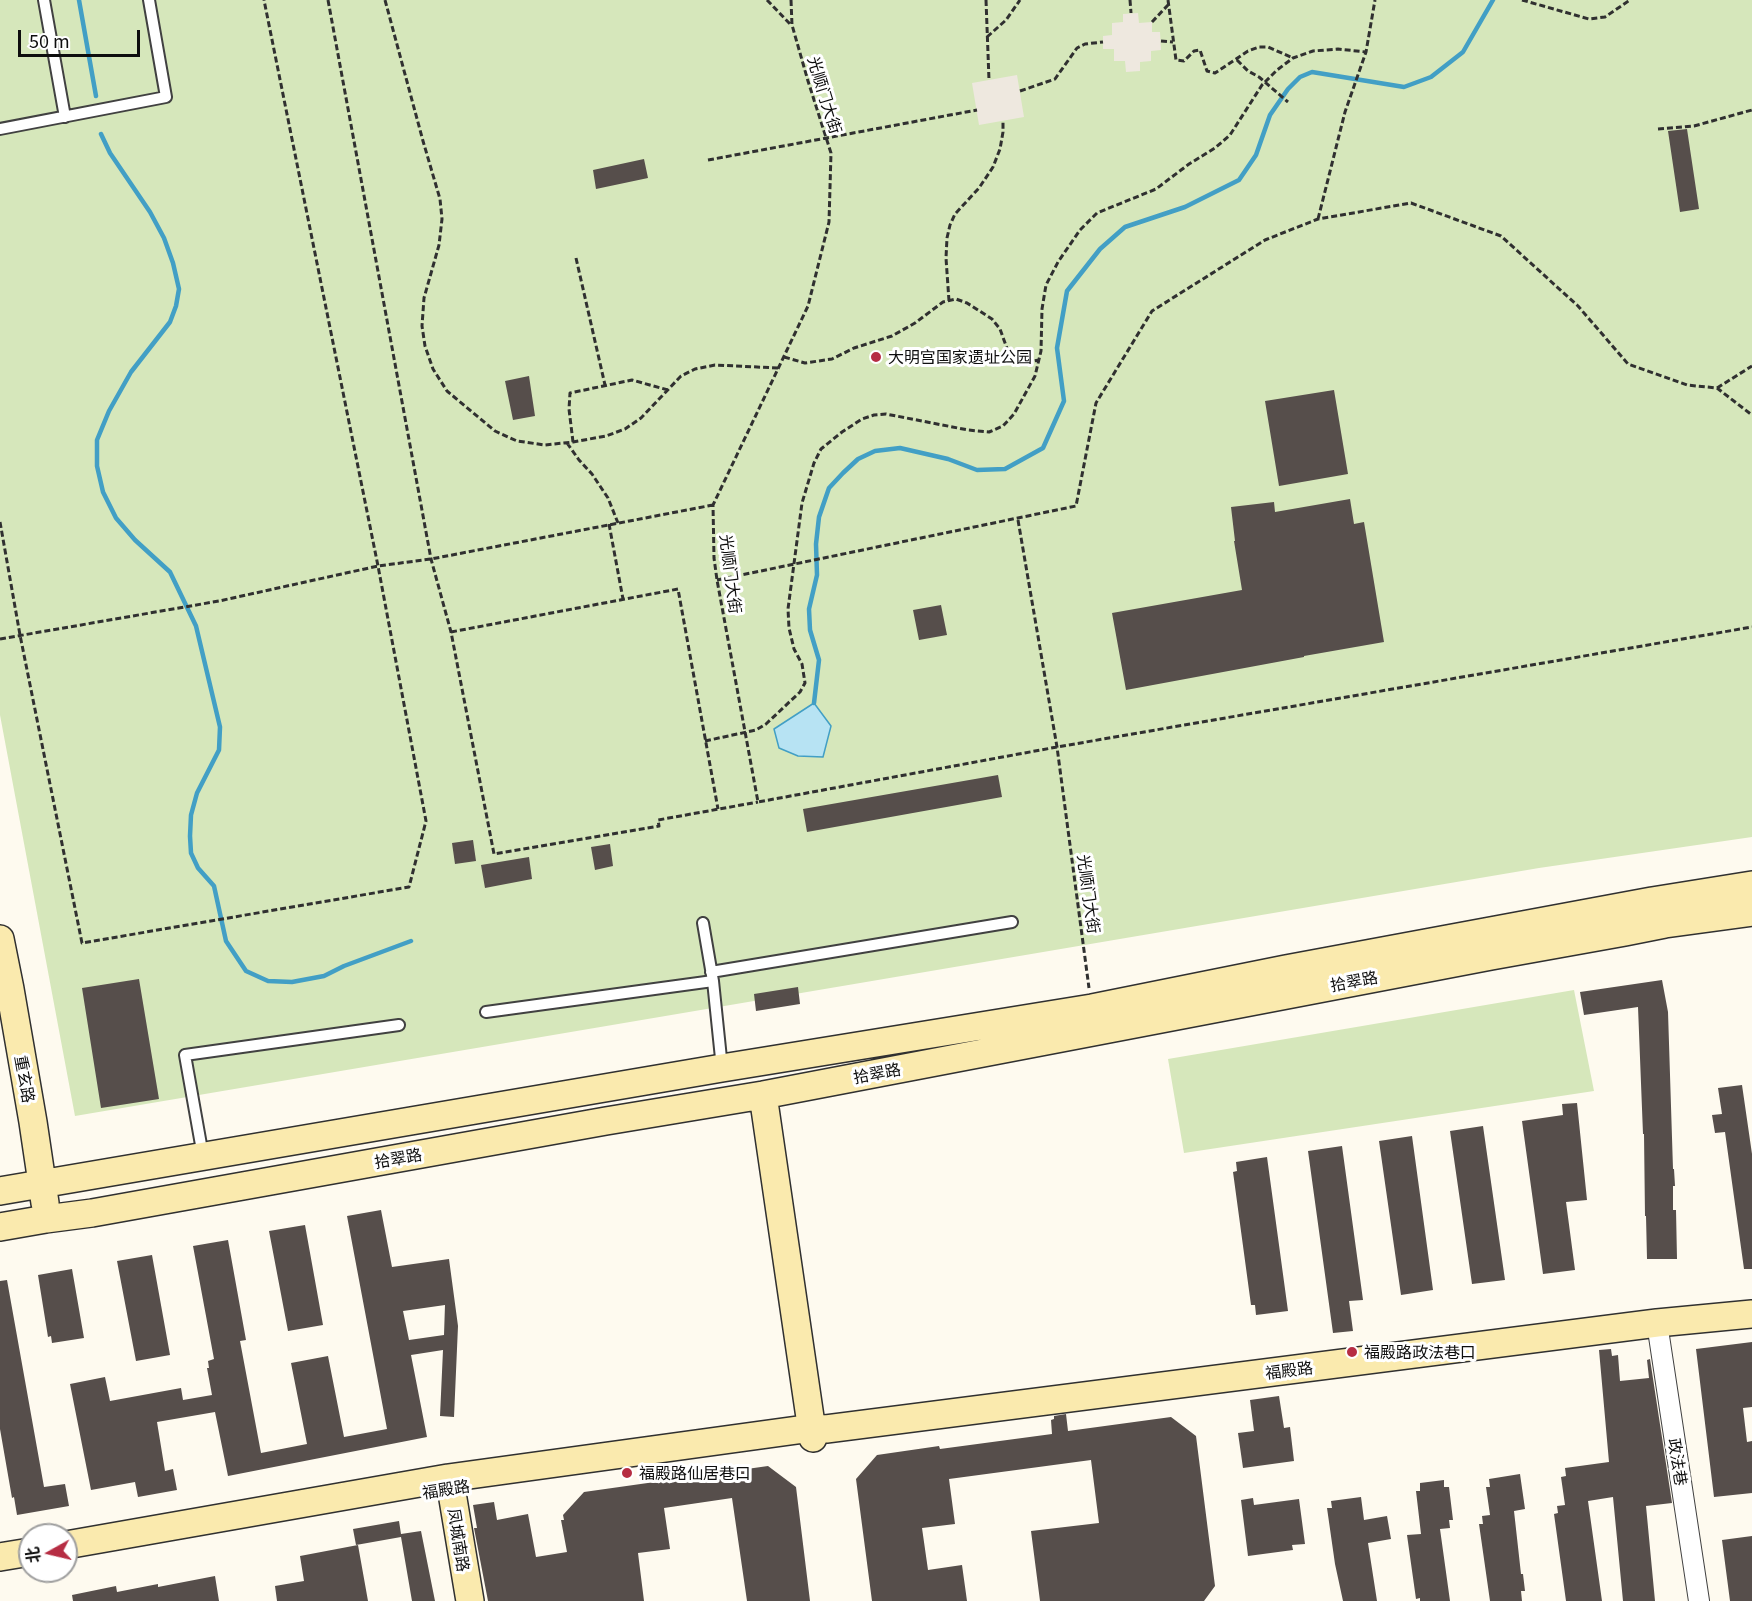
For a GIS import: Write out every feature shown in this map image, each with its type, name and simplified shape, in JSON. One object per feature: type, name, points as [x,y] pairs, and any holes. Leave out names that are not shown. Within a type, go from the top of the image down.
[{"type":"main road","name":"拾翠路","points":[[0,1191],[722,1068],[1092,1008],[1640,903],[1752,885]]},
{"type":"main road","name":"拾翠路","points":[[0,1227],[92,1213],[763,1095],[1491,956],[1665,924],[1752,912]]},
{"type":"main road","name":"重玄路","points":[[0,939],[46,1219]]},
{"type":"main road","points":[[763,1095],[817,1432]]},
{"type":"main road","name":"福殿路","points":[[78,1543],[449,1483],[817,1432],[1657,1323],[1752,1314]]},
{"type":"main road","name":"福殿路","points":[[78,1555],[184,1537],[449,1483]]},
{"type":"main road","name":"凤城南路","points":[[449,1483],[470,1601]]},
{"type":"main road","points":[[0,1557],[18,1554]]},
{"type":"main road","points":[[0,1568],[18,1565]]},
{"type":"street","name":"政法巷","points":[[1657,1323],[1699,1601]]},
{"type":"lane","points":[[44,0],[65,117]]},
{"type":"lane","points":[[0,129],[166,97],[149,0]]},
{"type":"lane","points":[[486,1012],[712,976],[1012,922]]},
{"type":"lane","points":[[703,923],[712,976],[722,1068]]},
{"type":"lane","points":[[203,1157],[185,1055],[399,1025]]},
{"type":"path","points":[[0,522],[20,635],[82,943],[409,887],[426,821],[378,566],[264,0]]},
{"type":"path","points":[[328,0],[431,559],[451,632],[494,854],[659,826],[658,820],[1057,747],[1752,627]]},
{"type":"path","points":[[385,0],[440,199],[442,219],[439,245],[424,298],[422,326],[425,346],[434,369],[447,391],[495,430],[517,441],[545,445],[606,436],[625,429],[640,418],[681,376],[695,369],[715,364],[778,368]]},
{"type":"path","points":[[767,0],[792,25]]},
{"type":"path","name":"光顺门大街","points":[[759,802],[717,580],[714,558],[713,505],[808,306],[829,222],[831,153],[792,25],[791,0]]},
{"type":"path","points":[[986,0],[989,80]]},
{"type":"path","points":[[987,37],[1006,20],[1020,0]]},
{"type":"path","points":[[1130,0],[1131,13]]},
{"type":"path","points":[[1168,0],[1176,60],[1184,61],[1194,51],[1200,51],[1207,71],[1215,72],[1248,51],[1259,47],[1268,47],[1293,58]]},
{"type":"path","points":[[1318,219],[1345,112],[1366,52],[1375,0]]},
{"type":"path","points":[[1522,0],[1589,20],[1605,16],[1630,0]]},
{"type":"path","points":[[1152,22],[1168,5]]},
{"type":"path","points":[[1161,41],[1173,42]]},
{"type":"path","points":[[1020,91],[1055,79],[1077,48],[1085,44],[1103,42]]},
{"type":"path","points":[[705,741],[756,730],[766,724],[800,692],[805,683],[802,664],[794,649],[789,628],[788,609],[802,503],[814,463],[821,449],[862,419],[874,415],[886,414],[989,432],[1003,426],[1014,414],[1035,376],[1041,351],[1042,309],[1046,285],[1058,262],[1080,230],[1097,213],[1156,189],[1215,148],[1230,135],[1264,82],[1293,58],[1313,51],[1338,49],[1366,52]]},
{"type":"path","points":[[1236,59],[1288,102]]},
{"type":"path","points":[[708,160],[976,110]]},
{"type":"path","points":[[1658,129],[1694,126],[1752,111]]},
{"type":"path","points":[[949,301],[946,238],[955,214],[979,188],[993,167],[1000,149],[1003,121]]},
{"type":"path","points":[[717,580],[1076,506],[1095,403],[1152,311],[1265,240],[1318,219],[1411,203],[1501,236],[1578,306],[1628,364],[1687,385],[1717,388],[1752,415]]},
{"type":"path","points":[[576,258],[605,386]]},
{"type":"path","points":[[783,357],[805,363],[832,359],[854,348],[892,336],[943,303],[956,299],[967,303],[992,319],[1000,329],[1010,354],[1018,360],[1028,362],[1039,360]]},
{"type":"path","points":[[1717,388],[1752,366]]},
{"type":"path","points":[[573,442],[570,393],[632,380],[668,390]]},
{"type":"path","points":[[567,443],[608,498],[618,523]]},
{"type":"path","points":[[0,639],[219,601],[378,566],[431,559],[713,505]]},
{"type":"path","name":"光顺门大街","points":[[1018,519],[1057,747],[1092,1008]]},
{"type":"path","points":[[609,524],[623,599]]},
{"type":"path","points":[[451,632],[678,589],[718,809]]},
{"type":"green space","name":"大明宫国家遗址公园","points":[[0,0],[1752,0],[1752,837],[1539,868],[75,1116],[0,715]]},
{"type":"green space","points":[[1574,990],[1594,1091],[1184,1153],[1168,1059]]},
{"type":"shaded area","points":[[1138,13],[1139,23],[1152,22],[1152,32],[1160,32],[1161,50],[1151,51],[1151,61],[1140,62],[1140,71],[1126,72],[1125,61],[1114,61],[1114,49],[1103,49],[1103,36],[1112,35],[1112,23],[1123,22],[1123,14]]},
{"type":"shaded area","points":[[1017,75],[1024,117],[979,125],[972,83]]},
{"type":"water","points":[[814,703],[831,726],[823,757],[798,756],[779,748],[774,729]]},
{"type":"building","points":[[1687,129],[1699,209],[1680,212],[1668,131]]},
{"type":"building","points":[[644,159],[648,178],[596,189],[593,170]]},
{"type":"building","points":[[529,376],[535,416],[513,420],[505,381]]},
{"type":"building","points":[[1334,390],[1348,474],[1279,486],[1265,401]]},
{"type":"building","points":[[1350,499],[1354,524],[1364,522],[1384,642],[1126,690],[1112,613],[1242,590],[1231,507],[1274,502],[1275,512]]},
{"type":"building","points":[[941,605],[947,635],[919,640],[913,610]]},
{"type":"building","points":[[998,775],[1002,797],[807,832],[803,809]]},
{"type":"building","points":[[473,840],[476,861],[455,864],[452,843]]},
{"type":"building","points":[[610,844],[613,866],[595,870],[591,847]]},
{"type":"building","points":[[529,857],[532,879],[485,888],[481,865]]},
{"type":"building","points":[[139,979],[159,1099],[101,1108],[82,988]]},
{"type":"building","points":[[1662,980],[1668,1012],[1675,1186],[1673,1186],[1673,1210],[1676,1210],[1677,1259],[1647,1259],[1638,1007],[1584,1015],[1580,992]]},
{"type":"building","points":[[798,987],[800,1004],[756,1011],[754,994]]},
{"type":"building","points":[[1742,1085],[1752,1154],[1752,1269],[1744,1269],[1725,1132],[1715,1133],[1712,1115],[1722,1114],[1718,1088]]},
{"type":"building","points":[[1577,1103],[1587,1200],[1566,1202],[1575,1270],[1543,1274],[1522,1121],[1563,1115],[1562,1104]]},
{"type":"building","points":[[1483,1126],[1505,1280],[1472,1284],[1450,1131]]},
{"type":"building","points":[[1412,1136],[1433,1290],[1401,1295],[1379,1141]]},
{"type":"building","points":[[1342,1146],[1363,1300],[1349,1301],[1353,1331],[1333,1333],[1308,1151]]},
{"type":"building","points":[[1267,1157],[1288,1311],[1256,1315],[1255,1305],[1251,1305],[1233,1172],[1237,1171],[1236,1162]]},
{"type":"building","points":[[381,1210],[392,1267],[449,1259],[458,1326],[454,1417],[440,1416],[443,1350],[411,1355],[427,1437],[228,1476],[215,1412],[157,1422],[165,1471],[173,1469],[177,1490],[138,1497],[135,1482],[91,1490],[70,1384],[105,1377],[110,1401],[181,1388],[183,1400],[212,1395],[207,1368],[209,1368],[208,1361],[214,1359],[193,1246],[228,1240],[246,1340],[240,1341],[261,1453],[307,1444],[291,1363],[328,1356],[344,1437],[387,1429],[347,1216]],"holes":[[[445,1305],[444,1335],[409,1340],[403,1311]]]},
{"type":"building","points":[[305,1225],[323,1325],[288,1331],[269,1231]]},
{"type":"building","points":[[152,1255],[170,1355],[136,1361],[117,1261]]},
{"type":"building","points":[[72,1269],[84,1338],[52,1343],[51,1336],[48,1337],[38,1275]]},
{"type":"building","points":[[7,1280],[44,1487],[65,1484],[69,1506],[17,1515],[0,1429],[0,1281]]},
{"type":"building","points":[[1752,1342],[1752,1407],[1743,1408],[1747,1442],[1752,1441],[1752,1493],[1714,1497],[1696,1349]]},
{"type":"building","points":[[1611,1349],[1612,1356],[1618,1355],[1620,1381],[1649,1378],[1647,1360],[1650,1359],[1672,1503],[1646,1506],[1655,1601],[1623,1601],[1613,1497],[1588,1501],[1602,1601],[1566,1601],[1554,1514],[1558,1513],[1557,1506],[1565,1505],[1561,1477],[1566,1476],[1565,1468],[1609,1462],[1599,1350]]},
{"type":"building","points":[[1279,1396],[1284,1428],[1290,1427],[1294,1461],[1243,1468],[1238,1433],[1254,1431],[1250,1400]]},
{"type":"building","points":[[1066,1414],[1068,1431],[1171,1417],[1196,1436],[1215,1586],[1204,1601],[1040,1601],[1031,1531],[1099,1523],[1091,1460],[949,1479],[955,1524],[922,1528],[928,1570],[962,1565],[967,1601],[872,1601],[856,1479],[877,1455],[1052,1434],[1051,1420],[1054,1416]]},
{"type":"building","points":[[768,1466],[796,1487],[810,1601],[747,1601],[732,1498],[664,1508],[670,1549],[638,1553],[644,1601],[488,1601],[474,1528],[477,1528],[473,1505],[494,1502],[497,1520],[528,1514],[536,1557],[567,1552],[561,1520],[564,1520],[563,1515],[584,1492]]},
{"type":"building","points":[[1520,1474],[1525,1509],[1514,1511],[1525,1591],[1521,1591],[1522,1601],[1490,1601],[1479,1524],[1483,1524],[1482,1516],[1490,1515],[1486,1487],[1490,1487],[1489,1479]]},
{"type":"building","points":[[1444,1480],[1444,1487],[1449,1487],[1453,1520],[1449,1520],[1450,1528],[1440,1529],[1450,1601],[1420,1601],[1420,1598],[1416,1599],[1407,1535],[1421,1534],[1416,1491],[1420,1491],[1420,1483]]},
{"type":"building","points":[[1361,1497],[1364,1520],[1387,1516],[1391,1539],[1368,1543],[1377,1601],[1343,1601],[1327,1508],[1332,1508],[1331,1501]]},
{"type":"building","points":[[1253,1498],[1254,1505],[1299,1499],[1305,1544],[1292,1545],[1293,1550],[1248,1556],[1241,1500]]},
{"type":"building","points":[[399,1521],[401,1534],[421,1531],[435,1601],[412,1601],[401,1537],[356,1545],[353,1529]]},
{"type":"building","points":[[1752,1536],[1752,1601],[1730,1601],[1722,1540]]},
{"type":"building","points":[[358,1545],[368,1601],[277,1601],[275,1586],[304,1581],[300,1556]]},
{"type":"building","points":[[215,1576],[219,1601],[73,1601],[72,1595],[116,1586],[117,1592],[158,1584],[158,1587]]},
{"type":"waterway","points":[[79,0],[96,96]]},
{"type":"waterway","points":[[814,703],[819,660],[810,630],[809,609],[817,575],[816,544],[819,517],[829,488],[843,473],[858,459],[875,451],[900,448],[948,459],[977,470],[1005,469],[1043,448],[1064,401],[1057,348],[1067,291],[1100,249],[1125,227],[1185,207],[1239,180],[1256,155],[1270,115],[1288,89],[1300,77],[1312,72],[1404,87],[1431,77],[1463,52],[1493,0]]},
{"type":"waterway","points":[[101,134],[110,153],[150,212],[164,238],[179,289],[170,322],[131,372],[109,411],[97,440],[97,466],[103,492],[116,518],[135,540],[170,572],[196,626],[220,727],[219,750],[197,793],[191,815],[191,853],[198,868],[214,886],[226,941],[246,971],[268,981],[292,982],[324,976],[344,966],[411,941]]},
{"type":"place","name":"大明宫国家遗址公园","points":[[876,357]]},
{"type":"place","name":"福殿路政法巷口","points":[[1352,1352]]},
{"type":"place","name":"福殿路仙居巷口","points":[[627,1473]]}]
